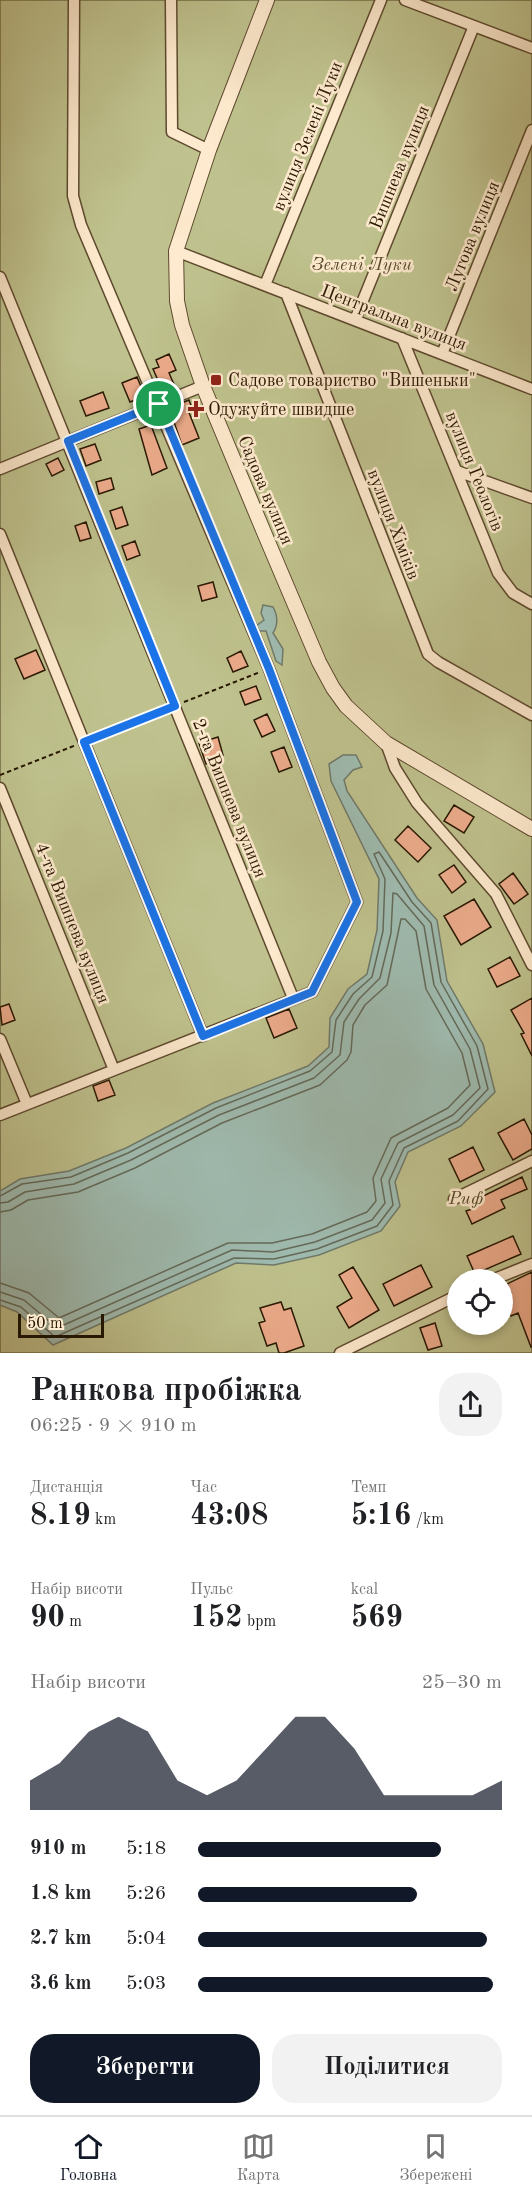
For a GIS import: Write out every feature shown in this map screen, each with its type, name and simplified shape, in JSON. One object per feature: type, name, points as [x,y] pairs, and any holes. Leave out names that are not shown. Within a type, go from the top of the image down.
[{"type":"street","points":[[0,1115],[312,992],[357,902],[269,669],[159,404],[81,225],[73,196],[74,0]]},
{"type":"street","points":[[171,0],[172,132],[210,150]]},
{"type":"street","name":"Садова вулиця","points":[[267,0],[210,150],[176,251],[177,301],[182,325],[203,386],[319,662],[346,706],[386,743],[532,829]]},
{"type":"street","name":"вулиця Зелені Луки","points":[[265,285],[381,0]]},
{"type":"street","points":[[405,0],[532,48]]},
{"type":"street","name":"Вишнева вулиця","points":[[355,320],[474,26]]},
{"type":"street","name":"Лугова вулиця","points":[[442,354],[532,130]]},
{"type":"street","name":"Центральна вулиця","points":[[176,251],[532,389]]},
{"type":"street","name":"2-га Вишнева вулиця","points":[[0,277],[293,999]]},
{"type":"street","name":"вулиця Хіміків","points":[[286,293],[428,654],[438,662],[532,715]]},
{"type":"street","name":"вулиця Геологів","points":[[402,338],[501,579],[513,593],[532,603]]},
{"type":"street","points":[[0,469],[203,386]]},
{"type":"street","points":[[458,471],[532,498]]},
{"type":"street","points":[[0,534],[203,1036]]},
{"type":"street","points":[[386,743],[395,768],[417,803],[496,894],[532,965]]},
{"type":"street","name":"4-та Вишнева вулиця","points":[[0,788],[114,1070]]},
{"type":"street","points":[[0,1039],[27,1104]]},
{"type":"street","points":[[454,1199],[532,1161]]},
{"type":"street","points":[[513,1272],[532,1264]]},
{"type":"street","points":[[344,1352],[447,1300]]},
{"type":"path","points":[[0,775],[269,669]]},
{"type":"green space","points":[[0,0],[532,0],[532,1353],[0,1353]]},
{"type":"water","points":[[263,605],[273,607],[277,617],[273,633],[283,649],[282,665],[276,661],[266,631],[259,631],[256,626],[264,620],[261,613]]},
{"type":"water","points":[[343,755],[356,755],[362,767],[353,770],[344,780],[347,791],[417,898],[437,920],[447,981],[483,1044],[495,1092],[461,1126],[408,1152],[395,1182],[400,1206],[381,1231],[319,1255],[274,1265],[236,1263],[53,1345],[17,1312],[0,1305],[0,1191],[20,1179],[69,1171],[126,1148],[213,1103],[308,1066],[329,1047],[330,1018],[348,989],[367,974],[377,930],[379,879],[331,781],[329,764]]},
{"type":"building","points":[[169,354],[176,370],[169,373],[176,389],[164,394],[153,369],[159,367],[156,360]]},
{"type":"building","points":[[137,377],[145,396],[130,402],[122,383]]},
{"type":"building","points":[[103,392],[109,408],[86,416],[80,401]]},
{"type":"building","points":[[189,400],[192,408],[188,410],[199,438],[182,445],[169,408]]},
{"type":"building","points":[[151,425],[167,468],[152,475],[139,429]]},
{"type":"building","points":[[95,444],[101,460],[86,466],[80,449]]},
{"type":"building","points":[[58,458],[64,470],[52,476],[46,464]]},
{"type":"building","points":[[111,478],[114,489],[99,494],[96,482]]},
{"type":"building","points":[[122,507],[128,525],[116,529],[110,511]]},
{"type":"building","points":[[86,522],[91,538],[80,541],[75,526]]},
{"type":"building","points":[[135,541],[140,555],[127,560],[122,546]]},
{"type":"building","points":[[213,582],[217,597],[202,601],[198,586]]},
{"type":"building","points":[[36,650],[45,670],[24,679],[15,659]]},
{"type":"building","points":[[241,651],[248,666],[233,672],[227,658]]},
{"type":"building","points":[[256,686],[261,699],[245,705],[240,692]]},
{"type":"building","points":[[267,714],[275,731],[262,737],[254,720]]},
{"type":"building","points":[[218,737],[223,755],[206,764],[199,743]]},
{"type":"building","points":[[284,747],[292,767],[279,772],[271,752]]},
{"type":"building","points":[[454,805],[474,817],[464,833],[444,821]]},
{"type":"building","points":[[408,826],[431,848],[418,862],[395,840]]},
{"type":"building","points":[[454,865],[466,882],[452,893],[439,875]]},
{"type":"building","points":[[513,873],[528,894],[514,904],[499,884]]},
{"type":"building","points":[[474,899],[491,927],[461,945],[444,916]]},
{"type":"building","points":[[510,957],[520,976],[497,987],[488,969]]},
{"type":"building","points":[[532,998],[532,1056],[521,1034],[524,1033],[511,1010]]},
{"type":"building","points":[[9,1004],[15,1020],[2,1025],[0,1007]]},
{"type":"building","points":[[289,1009],[297,1028],[274,1038],[266,1018]]},
{"type":"building","points":[[109,1080],[115,1095],[98,1101],[93,1086]]},
{"type":"building","points":[[524,1119],[532,1135],[532,1149],[513,1160],[498,1133]]},
{"type":"building","points":[[473,1147],[484,1170],[460,1182],[449,1159]]},
{"type":"building","points":[[522,1177],[527,1189],[501,1200],[505,1208],[472,1224],[466,1211],[472,1209],[469,1203]]},
{"type":"building","points":[[513,1236],[521,1254],[486,1269],[473,1269],[467,1256]]},
{"type":"building","points":[[421,1265],[432,1287],[394,1306],[383,1284]]},
{"type":"building","points":[[353,1267],[379,1310],[349,1328],[337,1307],[352,1298],[339,1275]]},
{"type":"building","points":[[532,1272],[532,1347],[518,1313],[513,1315],[513,1281]]},
{"type":"building","points":[[281,1302],[284,1310],[291,1308],[304,1346],[284,1353],[279,1353],[276,1343],[267,1346],[259,1323],[265,1321],[260,1308]]},
{"type":"building","points":[[435,1323],[442,1346],[428,1350],[420,1328]]},
{"type":"place","name":"Садове товариство \"Вишеньки\"","points":[[216,380]]},
{"type":"place","name":"Одужуйте швидше","points":[[196,409]]},
{"type":"route","points":[[159,404],[269,669],[357,902],[312,992],[203,1036],[84,742],[175,706],[68,441],[159,404]]},
{"type":"park label","name":"Зелені Луки","points":[[362,264]]},
{"type":"park label","name":"Риф","points":[[466,1198]]}]
